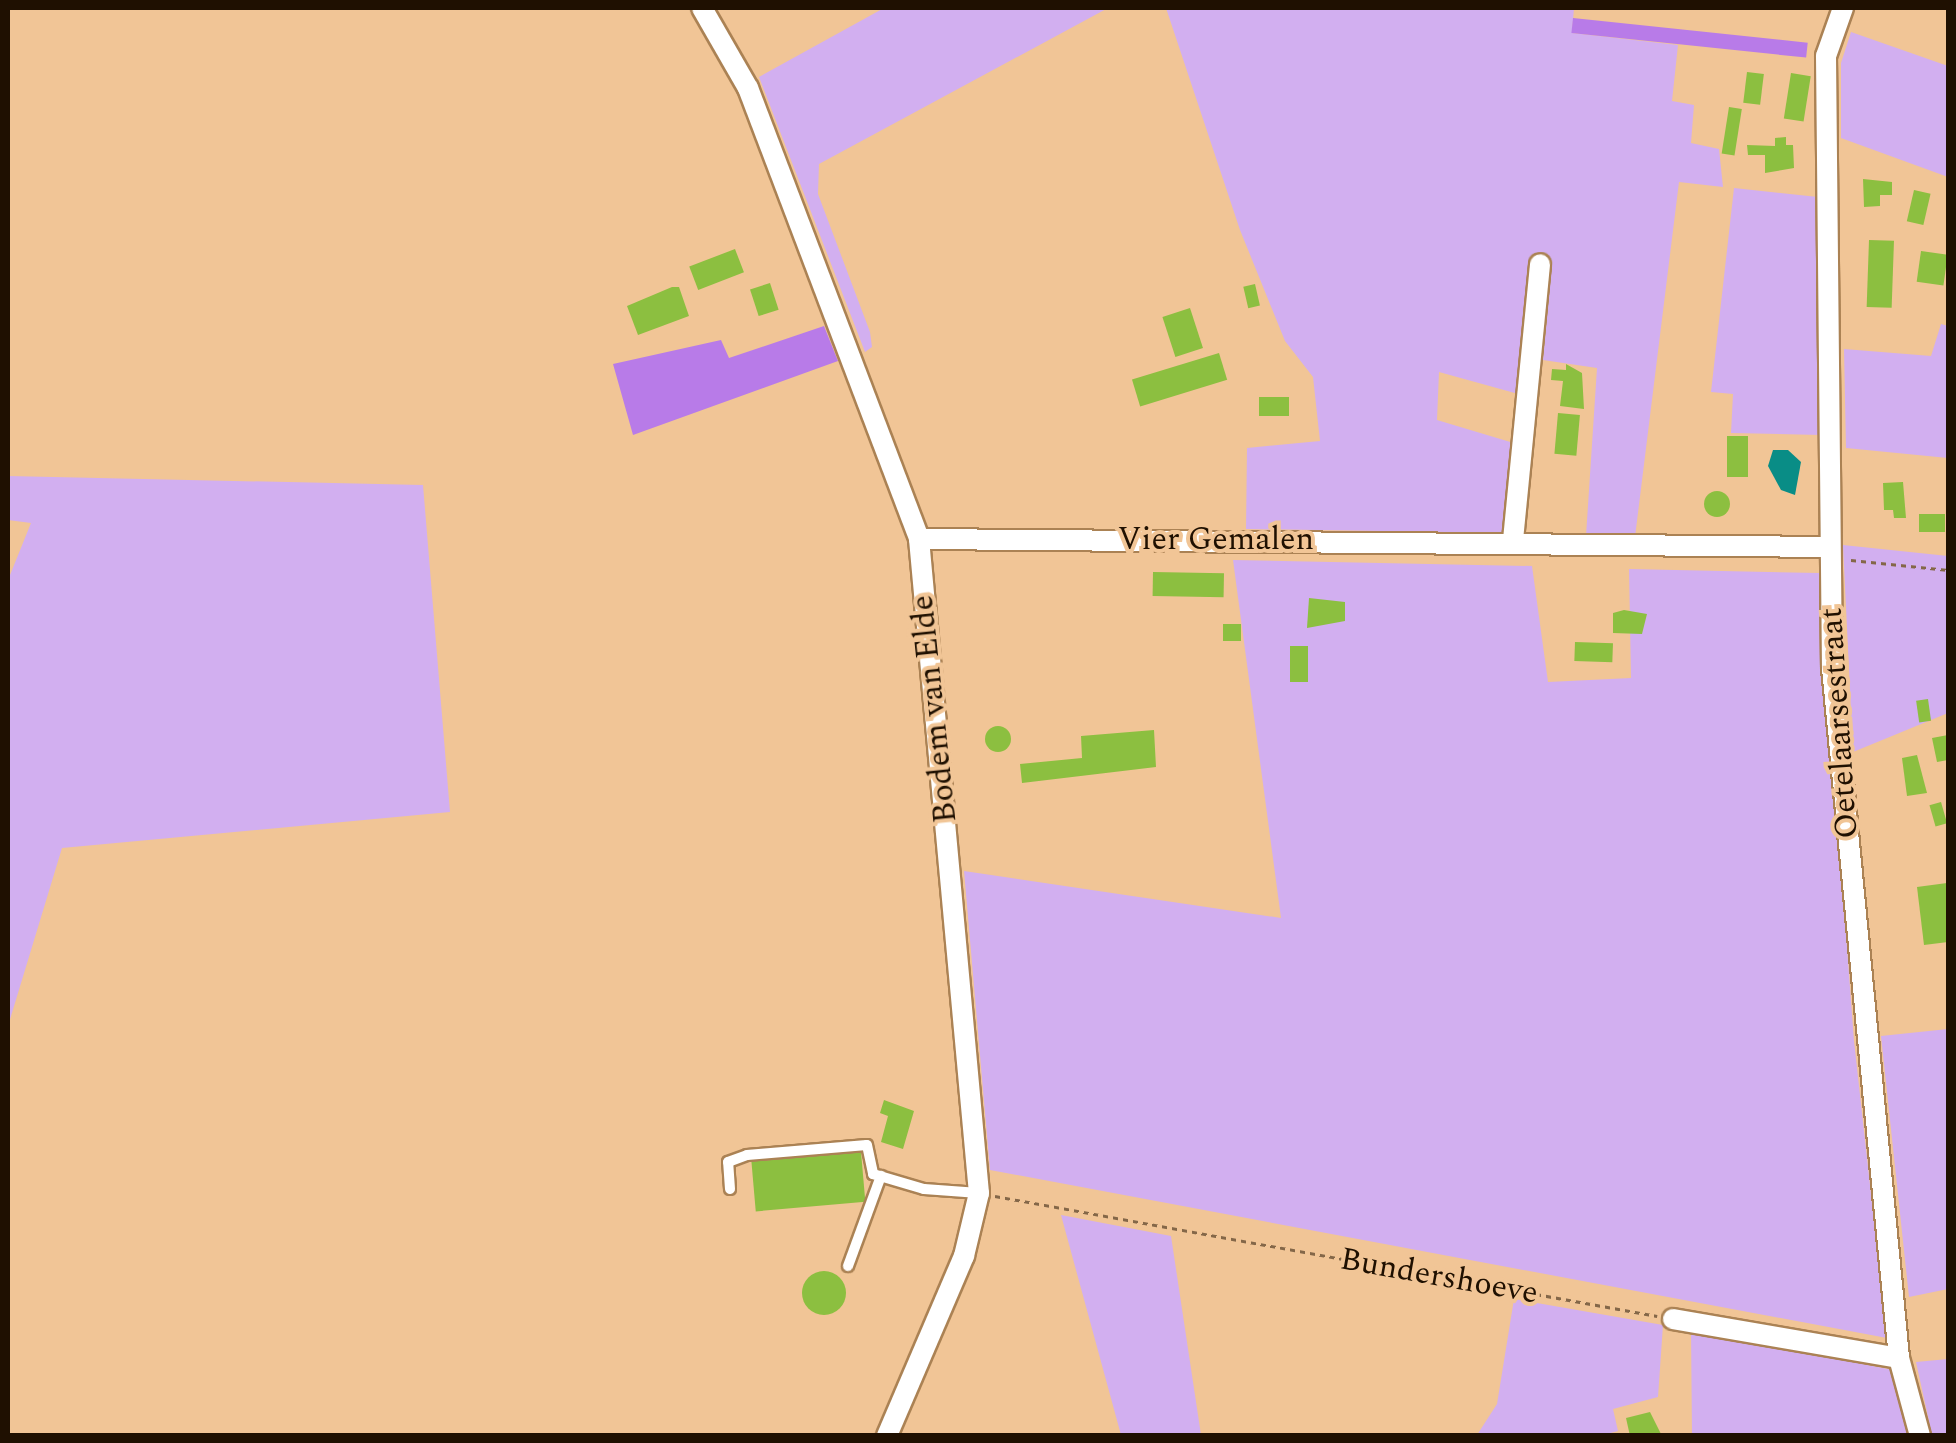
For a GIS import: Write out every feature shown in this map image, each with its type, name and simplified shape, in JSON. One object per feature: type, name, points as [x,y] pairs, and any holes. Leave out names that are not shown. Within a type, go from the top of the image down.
[{"type":"street","name":"Bodem van Elde","points":[[702,8],[748,88],[919,538],[979,1193],[964,1256],[887,1436]]},
{"type":"street","name":"Oetelaarsestraat","points":[[1843,8],[1826,56],[1832,668],[1899,1358],[1920,1436]]},
{"type":"street","points":[[1514,540],[1540,264]]},
{"type":"street","name":"Vier Gemalen","points":[[919,538],[1514,540],[1830,552]]},
{"type":"street","points":[[1673,1319],[1899,1358]]},
{"type":"lane","points":[[730,1189],[728,1162],[747,1155],[867,1145],[873,1174],[924,1189],[979,1193]]},
{"type":"lane","points":[[848,1266],[881,1176]]},
{"type":"path","points":[[1830,552],[1948,570]]},
{"type":"path","name":"Bundershoeve","points":[[979,1193],[1673,1319]]},
{"type":"shaded area","points":[[884,8],[1108,8],[819,164],[818,194],[870,332],[872,347],[865,352],[759,77]]},
{"type":"shaded area","points":[[1166,8],[1574,8],[1572,33],[1678,45],[1672,101],[1694,105],[1691,143],[1719,149],[1723,187],[1679,182],[1635,537],[1586,536],[1597,368],[1543,360],[1552,261],[1537,258],[1522,395],[1439,372],[1437,420],[1517,444],[1509,533],[1246,529],[1247,448],[1320,441],[1313,377],[1285,341],[1240,230]]},
{"type":"shaded area","points":[[1573,18],[1808,43],[1806,58],[1571,33]]},
{"type":"shaded area","points":[[1851,32],[1948,66],[1948,177],[1841,138],[1841,63]]},
{"type":"shaded area","points":[[1734,188],[1818,197],[1821,435],[1731,433],[1733,394],[1711,392]]},
{"type":"shaded area","points":[[1941,324],[1948,326],[1948,458],[1846,448],[1844,349],[1931,356]]},
{"type":"shaded area","points":[[824,326],[838,361],[633,435],[613,364],[721,340],[729,358]]},
{"type":"shaded area","points":[[8,476],[423,485],[450,812],[62,848],[8,1026],[8,580],[31,523],[8,520]]},
{"type":"shaded area","points":[[1843,545],[1948,556],[1948,713],[1853,752]]},
{"type":"shaded area","points":[[1233,560],[1532,566],[1548,682],[1631,678],[1629,569],[1819,573],[1854,1041],[1887,1338],[990,1170],[964,871],[1281,918]]},
{"type":"shaded area","points":[[1948,1029],[1948,1289],[1909,1297],[1881,1036]]},
{"type":"shaded area","points":[[1061,1215],[1171,1236],[1201,1435],[1121,1435]]},
{"type":"shaded area","points":[[1514,1299],[1663,1325],[1658,1397],[1613,1409],[1618,1431],[1603,1435],[1477,1435],[1497,1404]]},
{"type":"shaded area","points":[[1691,1330],[1893,1370],[1908,1435],[1692,1435]]},
{"type":"shaded area","points":[[1948,1359],[1948,1435],[1932,1435],[1916,1362]]},
{"type":"water","points":[[1773,450],[1788,450],[1801,462],[1795,495],[1781,490],[1768,466]]},
{"type":"building","points":[[1747,72],[1764,74],[1760,105],[1743,103]]},
{"type":"building","points":[[1791,73],[1811,76],[1804,122],[1784,118]]},
{"type":"building","points":[[1729,107],[1742,109],[1734,155],[1722,153]]},
{"type":"building","points":[[1786,137],[1786,145],[1793,145],[1794,168],[1765,173],[1765,155],[1748,155],[1747,145],[1775,146],[1775,138]]},
{"type":"building","points":[[1863,179],[1892,182],[1892,195],[1880,195],[1880,206],[1864,207]]},
{"type":"building","points":[[1914,190],[1931,194],[1923,225],[1907,221]]},
{"type":"building","points":[[1869,240],[1894,241],[1892,308],[1867,307]]},
{"type":"building","points":[[735,249],[744,272],[698,290],[689,267]]},
{"type":"building","points":[[1921,251],[1948,255],[1943,285],[1917,282]]},
{"type":"building","points":[[770,283],[779,310],[759,316],[750,289]]},
{"type":"building","points":[[1255,284],[1260,305],[1248,308],[1243,287]]},
{"type":"building","points":[[679,287],[689,316],[638,335],[627,306]]},
{"type":"building","points":[[1190,308],[1203,348],[1175,357],[1162,317]]},
{"type":"building","points":[[1219,353],[1227,380],[1140,406],[1132,380]]},
{"type":"building","points":[[1566,364],[1582,373],[1584,409],[1560,406],[1563,381],[1551,380],[1552,369],[1566,370]]},
{"type":"building","points":[[1259,397],[1289,397],[1289,416],[1259,416]]},
{"type":"building","points":[[1558,413],[1580,415],[1576,456],[1554,454]]},
{"type":"building","points":[[1727,436],[1748,436],[1748,477],[1727,477]]},
{"type":"building","points":[[1903,482],[1906,518],[1894,518],[1893,510],[1884,510],[1883,483]]},
{"type":"building","points":[[1717,491],[1727,494],[1727,514],[1717,517],[1707,514],[1704,504],[1707,494]]},
{"type":"building","points":[[1919,514],[1945,514],[1945,532],[1919,532]]},
{"type":"building","points":[[1153,572],[1224,573],[1224,597],[1153,596]]},
{"type":"building","points":[[1309,598],[1345,602],[1345,621],[1307,628]]},
{"type":"building","points":[[1624,610],[1647,614],[1642,634],[1613,633],[1613,613]]},
{"type":"building","points":[[1223,624],[1241,624],[1241,641],[1223,641]]},
{"type":"building","points":[[1575,642],[1613,643],[1612,662],[1574,661]]},
{"type":"building","points":[[1290,646],[1308,646],[1308,682],[1290,682]]},
{"type":"building","points":[[1928,699],[1931,721],[1919,722],[1916,701]]},
{"type":"building","points":[[998,726],[1008,729],[1008,749],[998,752],[988,749],[985,739],[988,729]]},
{"type":"building","points":[[1154,730],[1156,767],[1022,783],[1020,764],[1082,758],[1081,736]]},
{"type":"building","points":[[1948,735],[1948,760],[1937,762],[1932,738]]},
{"type":"building","points":[[1917,755],[1927,793],[1907,796],[1902,758]]},
{"type":"building","points":[[1941,802],[1947,823],[1936,826],[1929,805]]},
{"type":"building","points":[[1947,883],[1948,942],[1924,945],[1917,887]]},
{"type":"building","points":[[884,1100],[914,1111],[903,1149],[881,1142],[888,1116],[880,1113]]},
{"type":"building","points":[[861,1152],[865,1202],[756,1211],[751,1162]]},
{"type":"building","points":[[824,1271],[839,1278],[846,1293],[839,1308],[824,1315],[809,1308],[802,1293],[809,1278]]},
{"type":"building","points":[[1650,1412],[1661,1434],[1630,1436],[1626,1418]]}]
